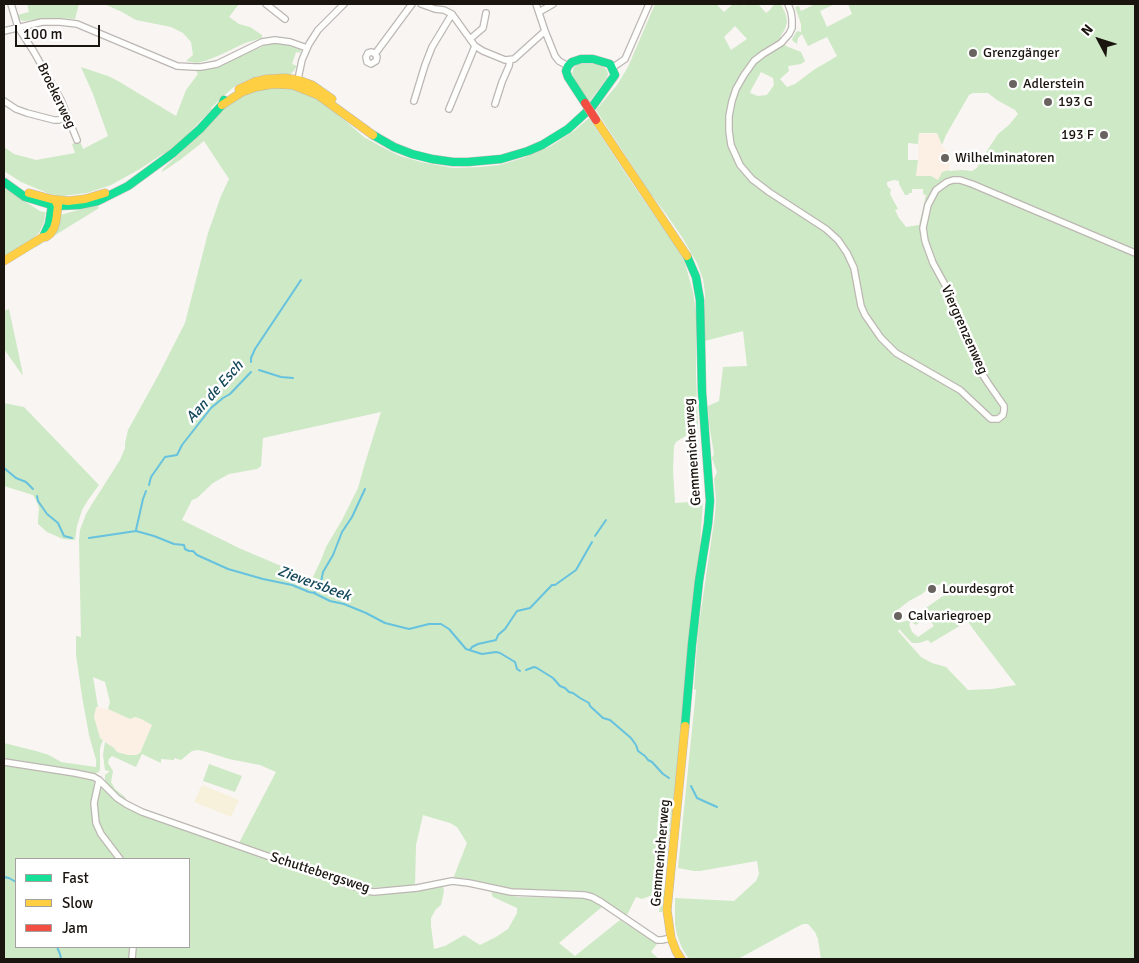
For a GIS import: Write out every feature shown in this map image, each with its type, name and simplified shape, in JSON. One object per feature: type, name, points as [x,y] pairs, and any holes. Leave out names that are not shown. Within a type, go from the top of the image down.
[{"type":"main road","points":[[4,182],[27,198],[55,204],[90,198],[134,178],[138,178],[180,148],[222,105],[242,92],[256,87],[297,83],[312,85],[322,91],[344,110],[344,114],[374,137],[417,156],[460,162],[482,162],[501,159],[536,148],[556,137],[592,107],[608,88],[614,75],[612,68],[604,61],[590,58],[576,60],[568,66]]},
{"type":"main road","name":"Gemmenicherweg","points":[[568,66],[566,71],[568,77],[634,180],[683,249],[696,278],[700,300],[702,406],[710,507],[692,644],[668,901],[668,922],[671,938],[676,952],[681,959]]},
{"type":"main road","points":[[4,177],[27,192],[55,204]]},
{"type":"main road","points":[[4,261],[48,235],[56,222],[55,204]]},
{"type":"street","name":"Broekerweg","points":[[11,4],[18,27],[61,100],[77,140]]},
{"type":"street","points":[[269,4],[285,19]]},
{"type":"street","points":[[297,83],[301,63],[307,48],[318,30],[344,4]]},
{"type":"street","points":[[375,54],[412,4]]},
{"type":"street","points":[[421,4],[452,14],[475,46],[482,51],[505,60],[514,58],[545,31]]},
{"type":"street","name":"Gemmenicherweg","points":[[536,4],[556,58],[568,66]]},
{"type":"street","points":[[539,12],[553,4]]},
{"type":"street","points":[[612,68],[625,59],[648,4]]},
{"type":"street","name":"Viergrenzenweg","points":[[788,4],[792,14],[789,34],[780,44],[754,61],[736,89],[729,116],[731,145],[739,162],[752,179],[838,240],[854,268],[864,313],[881,338],[896,353],[960,390],[991,419],[998,419],[1003,415],[1004,406],[979,369],[950,294],[933,264],[925,241],[924,224],[929,202],[936,190],[947,182],[960,180],[970,182],[1135,254]]},
{"type":"street","points":[[470,39],[483,28],[486,13]]},
{"type":"street","points":[[414,101],[432,47],[452,14]]},
{"type":"street","points":[[4,31],[42,22],[77,24],[177,66],[194,67],[217,64],[262,42],[275,40],[290,42],[307,48]]},
{"type":"street","points":[[449,109],[475,46]]},
{"type":"street","points":[[495,104],[510,60]]},
{"type":"street","points":[[4,100],[16,109],[54,120],[63,118],[66,114]]},
{"type":"street","name":"Schuttebergsweg","points":[[4,762],[90,776],[98,780],[117,798],[142,812],[367,891],[417,888],[452,881],[511,892],[584,895],[601,902],[657,940],[671,938]]},
{"type":"street","points":[[98,780],[94,802],[96,823],[101,834],[119,858]]},
{"type":"shaded area","points":[[933,132],[939,134],[942,146],[950,160],[949,170],[945,171],[938,180],[931,176],[916,176],[918,169],[919,133],[932,134]]},
{"type":"shaded area","points":[[96,707],[108,709],[130,719],[135,717],[152,725],[140,753],[128,755],[117,752],[100,738],[94,717]]},
{"type":"green space","points":[[27,4],[79,4],[75,19],[56,18],[23,21],[17,15],[29,12]]},
{"type":"green space","points":[[104,4],[239,4],[229,17],[239,24],[250,27],[262,35],[262,38],[245,43],[205,61],[197,63],[186,61],[193,55],[191,42],[183,33],[171,27],[136,20]]},
{"type":"green space","points":[[655,4],[718,4],[724,12],[733,4],[742,4],[744,6],[746,4],[758,4],[766,13],[774,4],[781,4],[787,22],[780,37],[786,46],[801,52],[805,61],[801,64],[788,66],[789,71],[780,79],[787,87],[795,84],[837,56],[827,37],[808,46],[802,34],[798,38],[797,44],[793,41],[792,39],[797,31],[801,32],[801,24],[795,7],[799,6],[801,11],[815,4],[835,4],[820,11],[827,27],[852,14],[848,4],[1135,4],[1135,959],[821,959],[818,939],[808,924],[795,928],[738,959],[689,959],[682,948],[675,924],[675,898],[734,901],[756,881],[759,874],[757,861],[700,871],[678,868],[696,690],[694,689],[698,631],[716,500],[714,479],[717,472],[712,458],[714,454],[708,406],[719,401],[723,367],[747,366],[743,331],[705,341],[705,293],[703,279],[697,263],[682,237],[650,193],[596,110],[617,85],[628,67]],"holes":[[[735,26],[747,39],[731,50],[724,37]],[[761,72],[773,78],[774,85],[767,95],[758,96],[750,93]],[[973,93],[988,93],[1015,110],[1018,114],[998,134],[977,168],[972,171],[949,170],[942,172],[938,180],[931,176],[916,176],[918,160],[908,160],[908,143],[918,144],[919,133],[937,133],[942,145],[969,95]],[[899,181],[905,195],[912,193],[912,189],[923,189],[923,194],[926,195],[919,225],[906,227],[895,210],[898,209],[890,194],[891,189],[887,182]],[[941,584],[947,590],[947,593],[912,618],[898,623],[893,614],[909,601],[930,587]],[[927,617],[934,626],[918,637],[912,632],[909,624],[911,622],[916,625]],[[968,621],[1016,685],[968,690],[946,667],[921,657],[898,631],[899,629],[912,643],[928,640],[931,643]]]},
{"type":"green space","points":[[268,44],[284,44],[301,50],[300,53],[296,52],[292,64],[297,66],[293,72],[289,75],[259,76],[235,86],[168,152],[111,185],[87,193],[63,196],[50,194],[21,182],[4,171],[4,147],[14,154],[36,160],[75,153],[72,144],[80,141],[83,149],[108,136],[81,67],[118,81],[176,116],[186,90],[198,74],[196,71],[218,66]]},
{"type":"green space","points":[[579,64],[597,64],[607,70],[607,78],[589,102],[572,74],[574,67]]},
{"type":"green space","points":[[271,88],[289,88],[301,91],[329,107],[364,137],[382,147],[400,156],[453,168],[499,165],[523,158],[551,146],[589,118],[679,251],[685,263],[696,312],[698,428],[676,442],[674,446],[675,503],[703,501],[662,912],[659,912],[661,898],[656,896],[642,899],[636,897],[627,915],[585,891],[519,890],[463,878],[453,879],[467,843],[457,827],[423,815],[416,845],[415,886],[369,888],[359,886],[239,843],[276,772],[260,765],[198,750],[192,751],[181,760],[174,758],[174,760],[161,759],[161,763],[142,754],[136,767],[112,756],[108,763],[113,771],[111,782],[115,789],[126,798],[125,800],[114,792],[105,781],[105,775],[109,771],[105,770],[103,755],[105,742],[117,752],[136,755],[140,753],[152,725],[135,717],[130,719],[108,709],[110,702],[105,682],[93,677],[98,707],[96,707],[94,717],[100,738],[103,740],[100,748],[99,772],[94,774],[4,760],[4,743],[49,755],[61,762],[96,767],[76,655],[76,636],[81,637],[80,530],[86,514],[120,460],[125,448],[128,430],[185,323],[208,233],[229,179],[204,141],[162,172],[163,169],[219,114],[236,99],[248,93]],"holes":[[[381,412],[358,488],[326,547],[312,579],[241,549],[182,520],[192,500],[197,498],[213,483],[229,474],[257,469],[261,466],[263,438]]]},
{"type":"green space","points":[[4,188],[40,211],[47,213],[39,233],[29,242],[4,257]]},
{"type":"green space","points":[[97,205],[99,208],[36,247],[46,240],[60,215]]},
{"type":"green space","points":[[9,309],[23,376],[4,349],[4,311]]},
{"type":"green space","points":[[4,403],[24,407],[99,485],[82,510],[75,540],[63,539],[47,532],[38,524],[39,508],[33,495],[4,486]]},
{"type":"green space","points":[[209,764],[242,776],[235,792],[203,781]]},
{"type":"green space","points":[[4,765],[90,778],[95,786],[94,814],[103,833],[97,819],[97,799],[99,788],[101,787],[114,798],[217,840],[366,894],[409,892],[443,886],[444,891],[441,905],[436,909],[431,918],[434,949],[445,946],[464,935],[480,945],[508,929],[517,913],[517,908],[493,897],[491,892],[518,897],[590,899],[603,906],[559,943],[575,956],[620,920],[657,944],[651,952],[659,959],[4,959]]},
{"type":"sand","points":[[202,785],[239,800],[231,817],[194,802]]},
{"type":"waterway","name":"Aan de Esch","points":[[251,362],[255,349],[301,280]]},
{"type":"waterway","points":[[259,370],[281,377],[293,378]]},
{"type":"waterway","name":"Aan de Esch","points":[[149,485],[151,477],[165,457],[177,455],[182,445],[211,408],[230,394],[251,372]]},
{"type":"waterway","name":"Zieversbeek","points":[[4,468],[16,478],[26,482],[33,489]]},
{"type":"waterway","points":[[314,593],[320,587],[323,572],[365,489]]},
{"type":"waterway","name":"Aan de Esch","points":[[136,530],[146,491]]},
{"type":"waterway","name":"Zieversbeek","points":[[37,496],[38,501],[47,514],[58,523],[64,536],[72,538]]},
{"type":"waterway","points":[[595,536],[606,520]]},
{"type":"waterway","name":"Zieversbeek","points":[[89,538],[136,531],[174,544],[184,545],[185,549],[193,551],[197,555],[228,569],[292,585],[330,601],[344,604],[385,623],[409,629],[429,624],[441,624],[449,629],[466,649],[482,654],[500,653],[515,662],[517,669],[520,671]]},
{"type":"waterway","points":[[470,650],[478,644],[496,640],[517,611],[530,608],[552,585],[555,585],[576,570],[592,542]]},
{"type":"waterway","name":"Zieversbeek","points":[[526,670],[534,667],[537,668],[553,678],[560,686],[589,703],[603,718],[610,720],[631,738],[638,751],[669,778]]},
{"type":"waterway","name":"Zieversbeek","points":[[691,786],[697,798],[717,807]]},
{"type":"waterway","points":[[4,877],[15,881]]},
{"type":"waterway","points":[[57,948],[61,959]]},
{"type":"traffic: fast","points":[[373,135],[394,147],[412,154],[453,162],[501,159],[528,151],[568,129],[592,107],[615,75],[610,64],[593,59],[581,59],[572,62],[568,66],[566,71],[568,77],[585,103]]},
{"type":"traffic: fast","points":[[4,182],[25,197],[48,204],[58,206],[79,205],[98,201],[128,186],[173,153],[200,129],[222,105],[224,100]]},
{"type":"traffic: fast","points":[[44,235],[49,224],[54,202]]},
{"type":"traffic: fast","points":[[685,726],[692,644],[710,501],[702,392],[700,300],[696,277],[687,256]]},
{"type":"traffic: slow","points":[[239,89],[254,82],[285,78],[312,85],[332,99]]},
{"type":"traffic: slow","points":[[222,105],[242,92],[256,87],[273,84],[293,85],[318,95],[373,135]]},
{"type":"traffic: slow","points":[[596,120],[687,256]]},
{"type":"traffic: slow","points":[[29,193],[68,201],[85,199],[105,193]]},
{"type":"traffic: slow","points":[[4,261],[50,234],[56,221],[58,206],[56,202]]},
{"type":"traffic: slow","points":[[681,959],[671,938],[667,910],[685,726]]},
{"type":"traffic: jam","points":[[585,103],[596,120]]},
{"type":"place","name":"Grenzgänger","points":[[973,53]]},
{"type":"place","name":"Adlerstein","points":[[1013,84]]},
{"type":"place","name":"193 G","points":[[1048,102]]},
{"type":"place","name":"193 F","points":[[1104,135]]},
{"type":"place","name":"Wilhelminatoren","points":[[945,158]]},
{"type":"place","name":"Lourdesgrot","points":[[932,589]]},
{"type":"place","name":"Calvariegroep","points":[[898,616]]}]
